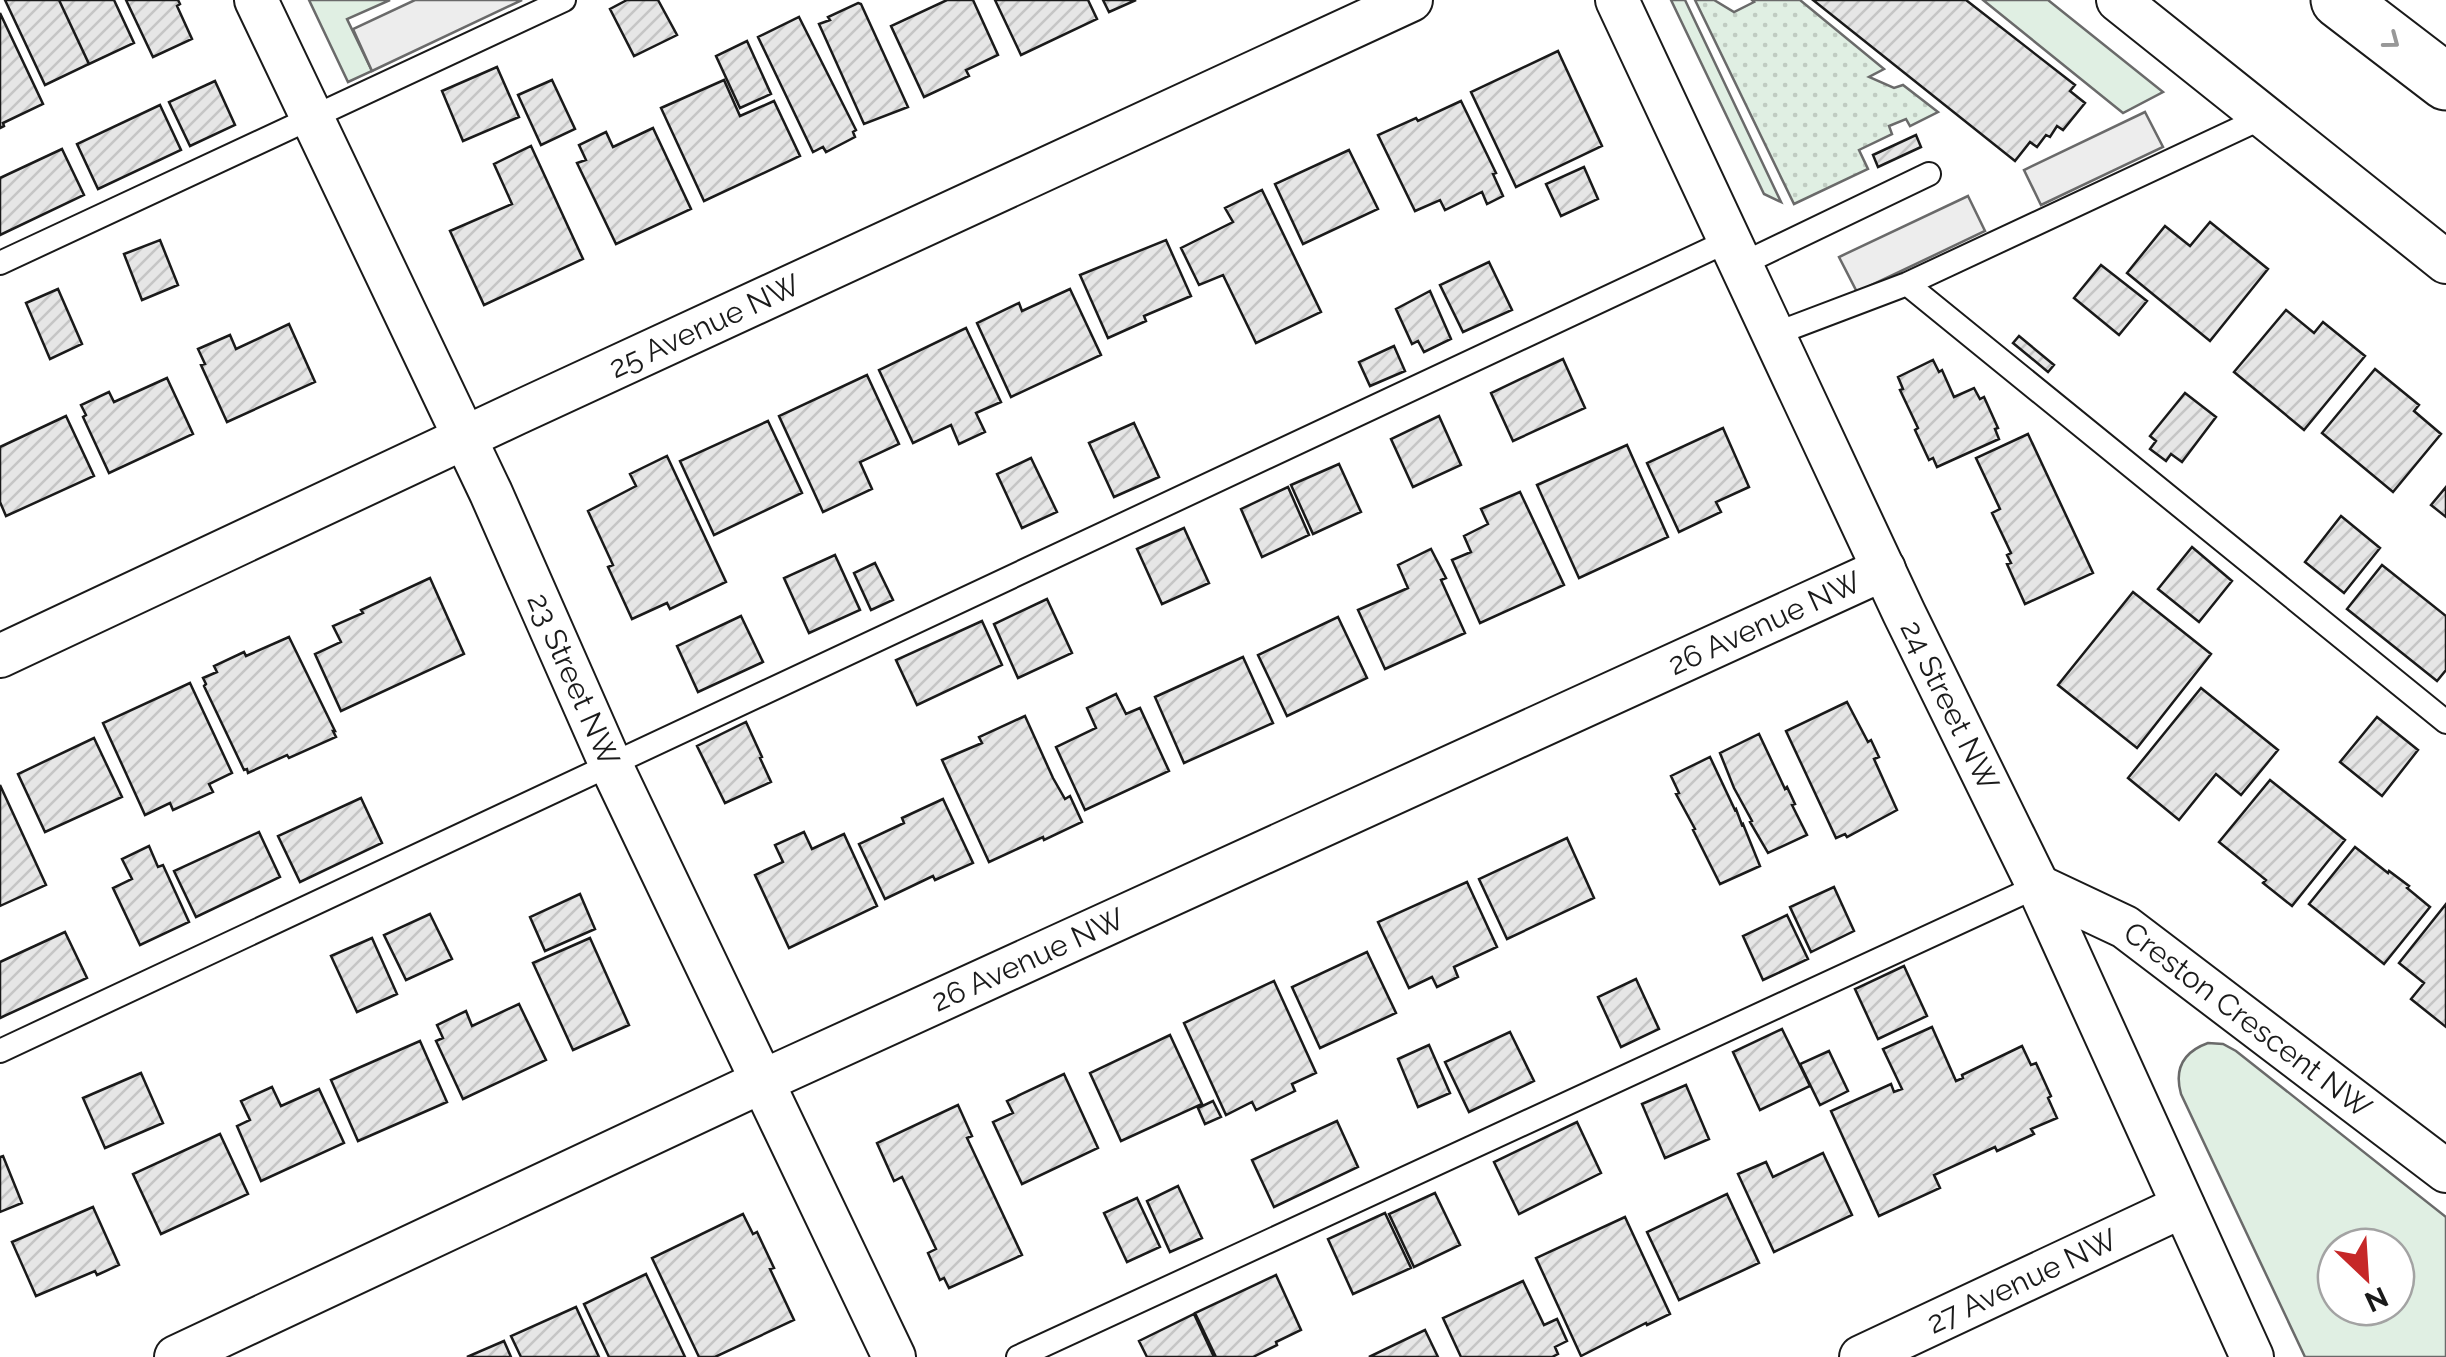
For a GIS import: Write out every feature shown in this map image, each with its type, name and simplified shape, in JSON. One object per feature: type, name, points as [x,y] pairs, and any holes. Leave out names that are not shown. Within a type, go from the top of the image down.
[{"type":"highway","points":[[2339,0],[2446,82]]},
{"type":"street","name":"23 Street NW","points":[[256,0],[491,493],[610,763],[894,1357]]},
{"type":"street","name":"25 Avenue NW","points":[[0,656],[1411,0]]},
{"type":"street","name":"24 Street NW","points":[[1617,0],[1884,569],[2038,886],[2252,1357]]},
{"type":"street","points":[[2118,0],[2446,262]]},
{"type":"street","name":"26 Avenue NW","points":[[176,1357],[763,1081],[1884,569]]},
{"type":"street","name":"Creston Crescent NW","points":[[2038,886],[2125,926],[2446,1170]]},
{"type":"street","name":"27 Avenue NW","points":[[1861,1357],[2183,1206]]},
{"type":"lane","points":[[0,262],[564,0]]},
{"type":"lane","points":[[1774,334],[1907,284],[2264,116]]},
{"type":"lane","points":[[0,1050],[610,763],[1736,252],[1929,174]]},
{"type":"lane","points":[[1907,284],[2446,722]]},
{"type":"lane","points":[[1018,1357],[2038,886]]},
{"type":"green space","points":[[309,0],[390,0],[347,19],[372,71],[348,82]]},
{"type":"green space","points":[[1671,0],[1685,0],[1781,202],[1764,194]]},
{"type":"green space","points":[[1695,0],[1714,0],[1734,12],[1752,0],[1800,0],[1884,69],[1869,77],[1894,88],[1903,85],[1938,112],[1910,126],[1906,119],[1889,126],[1892,134],[1859,150],[1868,169],[1794,204]]},
{"type":"green space","points":[[1983,0],[2048,0],[2163,92],[2123,113]]},
{"type":"green space","points":[[2208,1043],[2223,1044],[2236,1051],[2446,1217],[2446,1357],[2305,1357],[2181,1094],[2180,1069],[2192,1051]]},
{"type":"shaded area","points":[[415,0],[522,0],[372,71],[353,29]]},
{"type":"shaded area","points":[[2145,112],[2163,147],[2041,205],[2024,170]]},
{"type":"shaded area","points":[[1968,196],[1985,231],[1857,292],[1839,257]]},
{"type":"building","points":[[5,0],[59,0],[89,64],[45,85]]},
{"type":"building","points":[[59,0],[114,0],[134,43],[89,64]]},
{"type":"building","points":[[126,0],[178,0],[192,39],[153,57]]},
{"type":"building","points":[[627,0],[658,0],[677,35],[634,56],[610,9]]},
{"type":"building","points":[[947,0],[973,0],[998,55],[966,70],[969,76],[924,97],[891,26]]},
{"type":"building","points":[[995,0],[1088,0],[1097,19],[1021,55]]},
{"type":"building","points":[[1103,0],[1136,0],[1109,12]]},
{"type":"building","points":[[1813,0],[1966,0],[2075,85],[2070,91],[2085,103],[2063,130],[2057,126],[2037,147],[2030,142],[2015,161]]},
{"type":"building","points":[[858,3],[908,107],[864,124],[819,24]]},
{"type":"building","points":[[0,13],[43,104],[0,128]]},
{"type":"building","points":[[799,17],[856,130],[855,137],[826,152],[823,147],[813,152],[758,37]]},
{"type":"building","points":[[747,41],[771,94],[740,108],[716,56]]},
{"type":"building","points":[[1558,51],[1602,146],[1516,187],[1471,92]]},
{"type":"building","points":[[497,67],[519,117],[463,141],[442,91]]},
{"type":"building","points":[[552,80],[575,129],[541,145],[518,95]]},
{"type":"building","points":[[724,80],[740,116],[774,101],[800,156],[704,201],[661,108]]},
{"type":"building","points":[[215,81],[235,125],[190,146],[169,102]]},
{"type":"building","points":[[1461,101],[1503,196],[1487,204],[1482,192],[1445,210],[1440,200],[1415,211],[1378,135]]},
{"type":"building","points":[[160,105],[181,150],[98,189],[77,144]]},
{"type":"building","points":[[653,128],[691,209],[616,244],[577,163],[586,160],[579,145],[606,132],[613,147]]},
{"type":"building","points":[[1916,135],[1921,147],[1878,167],[1873,155]]},
{"type":"building","points":[[531,146],[583,259],[484,305],[450,231],[512,204],[494,164]]},
{"type":"building","points":[[62,149],[84,195],[0,235],[0,178]]},
{"type":"building","points":[[1349,150],[1378,209],[1303,244],[1275,184]]},
{"type":"building","points":[[1584,167],[1598,199],[1561,216],[1546,184]]},
{"type":"building","points":[[1262,190],[1321,312],[1256,343],[1223,275],[1199,285],[1181,248],[1233,222],[1225,208]]},
{"type":"building","points":[[2210,222],[2268,269],[2210,341],[2127,273],[2165,226],[2190,246]]},
{"type":"building","points":[[160,240],[178,285],[142,300],[124,254]]},
{"type":"building","points":[[1166,240],[1191,296],[1144,316],[1146,321],[1108,338],[1080,275]]},
{"type":"building","points":[[1489,262],[1512,310],[1463,332],[1440,285]]},
{"type":"building","points":[[2101,265],[2147,301],[2119,335],[2074,298]]},
{"type":"building","points":[[58,289],[82,344],[50,359],[26,303]]},
{"type":"building","points":[[1070,289],[1101,355],[1011,397],[977,323],[1019,303],[1022,311]]},
{"type":"building","points":[[1430,291],[1451,339],[1424,352],[1418,341],[1412,344],[1396,309]]},
{"type":"building","points":[[2286,310],[2314,333],[2323,322],[2365,356],[2304,430],[2234,372]]},
{"type":"building","points":[[289,324],[315,382],[227,422],[201,365],[205,364],[198,349],[230,335],[236,349]]},
{"type":"building","points":[[966,328],[1001,402],[976,413],[985,432],[959,444],[951,425],[913,443],[879,370]]},
{"type":"building","points":[[2019,336],[2054,365],[2048,372],[2013,343]]},
{"type":"building","points":[[1394,346],[1405,371],[1370,386],[1359,362]]},
{"type":"building","points":[[1563,359],[1585,408],[1513,441],[1491,393]]},
{"type":"building","points":[[1933,360],[1954,397],[1974,388],[1980,399],[1984,397],[1999,439],[1937,467],[1933,458],[1929,460],[1915,430],[1918,428],[1898,377]]},
{"type":"building","points":[[2375,369],[2419,405],[2414,411],[2441,434],[2393,492],[2322,433]]},
{"type":"building","points":[[867,375],[899,444],[860,462],[872,489],[823,512],[779,416]]},
{"type":"building","points":[[167,378],[193,434],[109,473],[81,405],[109,392],[114,402]]},
{"type":"building","points":[[2185,393],[2216,417],[2182,462],[2171,454],[2166,461],[2150,449],[2156,441],[2150,436]]},
{"type":"building","points":[[66,416],[94,476],[6,516],[0,502],[0,447]]},
{"type":"building","points":[[1439,416],[1461,465],[1413,487],[1391,439]]},
{"type":"building","points":[[768,421],[802,493],[714,535],[680,461]]},
{"type":"building","points":[[1134,423],[1159,477],[1114,497],[1089,443]]},
{"type":"building","points":[[1723,428],[1749,487],[1716,502],[1721,512],[1679,532],[1647,463]]},
{"type":"building","points":[[2028,434],[2093,573],[2025,604],[2007,564],[2011,563],[2007,555],[2011,553],[1992,513],[2000,509],[1976,458]]},
{"type":"building","points":[[1627,445],[1668,537],[1579,578],[1537,485]]},
{"type":"building","points":[[667,456],[726,582],[670,609],[667,603],[632,619],[588,511],[636,486],[630,474]]},
{"type":"building","points":[[1031,458],[1057,512],[1022,528],[997,474]]},
{"type":"building","points":[[1339,464],[1361,512],[1313,534],[1291,485]]},
{"type":"building","points":[[1288,487],[1309,535],[1262,557],[1241,509]]},
{"type":"building","points":[[2446,487],[2446,517],[2431,505]]},
{"type":"building","points":[[1520,492],[1564,585],[1480,623],[1452,560],[1471,552],[1464,536],[1488,524],[1481,509]]},
{"type":"building","points":[[2341,516],[2380,548],[2344,593],[2305,562]]},
{"type":"building","points":[[1184,528],[1209,583],[1162,604],[1137,549]]},
{"type":"building","points":[[2192,547],[2232,581],[2199,622],[2158,589]]},
{"type":"building","points":[[1431,549],[1446,578],[1441,580],[1465,633],[1385,669],[1358,610],[1408,588],[1398,565]]},
{"type":"building","points":[[835,555],[860,610],[809,633],[784,578]]},
{"type":"building","points":[[875,563],[893,600],[871,610],[854,573]]},
{"type":"building","points":[[2382,565],[2446,616],[2446,670],[2437,681],[2347,609]]},
{"type":"building","points":[[430,578],[464,654],[341,711],[315,654],[341,642],[333,626]]},
{"type":"building","points":[[2133,592],[2211,654],[2137,748],[2058,685]]},
{"type":"building","points":[[1047,599],[1072,653],[1018,678],[994,624]]},
{"type":"building","points":[[741,616],[763,662],[698,692],[677,646]]},
{"type":"building","points":[[1338,617],[1367,678],[1287,716],[1258,655]]},
{"type":"building","points":[[982,621],[1002,665],[917,705],[896,660]]},
{"type":"building","points":[[289,637],[336,737],[248,773],[203,678],[217,672],[214,666]]},
{"type":"building","points":[[1243,657],[1273,723],[1184,763],[1155,697]]},
{"type":"building","points":[[190,683],[232,773],[209,784],[213,792],[173,810],[170,803],[145,815],[103,723]]},
{"type":"building","points":[[2201,688],[2278,750],[2241,795],[2216,774],[2179,820],[2128,778]]},
{"type":"building","points":[[1116,694],[1126,714],[1140,708],[1169,771],[1085,810],[1056,747],[1096,728],[1087,708]]},
{"type":"building","points":[[1847,702],[1879,757],[1874,759],[1897,810],[1847,837],[1845,834],[1836,838],[1786,731]]},
{"type":"building","points":[[1025,716],[1053,778],[1065,799],[1070,796],[1082,822],[989,862],[942,760],[982,743],[979,737]]},
{"type":"building","points":[[2377,717],[2418,750],[2382,796],[2340,762]]},
{"type":"building","points":[[746,722],[771,782],[725,803],[697,746]]},
{"type":"building","points":[[1759,734],[1807,835],[1768,853],[1720,753]]},
{"type":"building","points":[[94,738],[122,797],[45,832],[18,774]]},
{"type":"building","points":[[1710,757],[1760,866],[1720,884],[1671,776]]},
{"type":"building","points":[[2270,780],[2345,840],[2292,906],[2219,842]]},
{"type":"building","points":[[0,785],[46,885],[0,906]]},
{"type":"building","points":[[361,798],[382,843],[300,882],[278,836]]},
{"type":"building","points":[[943,799],[973,863],[935,880],[933,876],[885,899],[859,844]]},
{"type":"building","points":[[259,832],[280,877],[196,917],[174,871]]},
{"type":"building","points":[[804,832],[812,849],[844,834],[877,906],[789,948],[755,875],[783,862],[775,845]]},
{"type":"building","points":[[1567,838],[1594,898],[1507,939],[1479,879]]},
{"type":"building","points":[[149,846],[158,867],[163,865],[189,922],[140,945],[113,888],[132,879],[122,859]]},
{"type":"building","points":[[2355,847],[2409,886],[2430,907],[2384,964],[2309,904]]},
{"type":"building","points":[[1467,882],[1497,947],[1454,967],[1458,977],[1437,987],[1432,977],[1409,988],[1378,922]]},
{"type":"building","points":[[1834,887],[1854,931],[1811,952],[1790,907]]},
{"type":"building","points":[[580,894],[595,929],[545,951],[530,917]]},
{"type":"building","points":[[2446,904],[2446,1027],[2411,999],[2424,983],[2399,963]]},
{"type":"building","points":[[430,914],[452,959],[406,980],[384,935]]},
{"type":"building","points":[[1787,915],[1808,959],[1763,980],[1743,936]]},
{"type":"building","points":[[65,932],[87,978],[0,1018],[0,962]]},
{"type":"building","points":[[372,938],[397,994],[357,1012],[331,956]]},
{"type":"building","points":[[590,938],[629,1025],[573,1050],[533,963]]},
{"type":"building","points":[[1367,952],[1396,1013],[1320,1048],[1292,987]]},
{"type":"building","points":[[1904,966],[1927,1016],[1878,1039],[1855,989]]},
{"type":"building","points":[[1636,979],[1659,1029],[1621,1047],[1598,997]]},
{"type":"building","points":[[1274,981],[1316,1073],[1292,1084],[1295,1091],[1256,1110],[1252,1102],[1226,1115],[1184,1023]]},
{"type":"building","points":[[519,1004],[546,1060],[463,1099],[436,1041],[443,1038],[437,1025],[466,1011],[472,1026]]},
{"type":"building","points":[[1932,1027],[1956,1081],[2022,1046],[2031,1065],[2036,1063],[2057,1118],[2031,1129],[2034,1134],[1934,1175],[1940,1188],[1879,1216],[1831,1111],[1891,1084],[1894,1092],[1902,1089],[1883,1049]]},
{"type":"building","points":[[1782,1029],[1810,1086],[1760,1110],[1733,1052]]},
{"type":"building","points":[[1510,1032],[1534,1081],[1469,1112],[1445,1062]]},
{"type":"building","points":[[1170,1035],[1202,1104],[1121,1141],[1090,1073]]},
{"type":"building","points":[[420,1041],[447,1102],[358,1141],[331,1080]]},
{"type":"building","points":[[1429,1045],[1450,1093],[1418,1107],[1398,1059]]},
{"type":"building","points":[[1829,1051],[1848,1091],[1820,1105],[1800,1064]]},
{"type":"building","points":[[141,1073],[163,1123],[105,1148],[83,1098]]},
{"type":"building","points":[[1064,1074],[1098,1148],[1022,1184],[993,1122],[1013,1113],[1007,1101]]},
{"type":"building","points":[[1686,1085],[1709,1139],[1665,1158],[1642,1104]]},
{"type":"building","points":[[272,1087],[281,1106],[319,1089],[344,1143],[261,1181],[237,1126],[250,1120],[241,1101]]},
{"type":"building","points":[[1213,1101],[1221,1117],[1205,1124],[1198,1108]]},
{"type":"building","points":[[958,1105],[972,1136],[967,1138],[1022,1255],[949,1288],[944,1278],[940,1280],[928,1253],[936,1249],[902,1177],[894,1181],[877,1143]]},
{"type":"building","points":[[1337,1121],[1358,1167],[1274,1207],[1252,1160]]},
{"type":"building","points":[[1577,1122],[1601,1173],[1519,1214],[1494,1162]]},
{"type":"building","points":[[220,1134],[248,1194],[161,1234],[133,1174]]},
{"type":"building","points":[[1823,1153],[1852,1215],[1774,1252],[1738,1174],[1766,1162],[1773,1177]]},
{"type":"building","points":[[3,1156],[22,1203],[0,1212],[0,1157]]},
{"type":"building","points":[[1178,1186],[1202,1238],[1170,1252],[1147,1201]]},
{"type":"building","points":[[1435,1193],[1460,1245],[1414,1267],[1389,1214]]},
{"type":"building","points":[[1727,1194],[1759,1263],[1679,1300],[1647,1232]]},
{"type":"building","points":[[1137,1198],[1160,1247],[1127,1262],[1104,1213]]},
{"type":"building","points":[[93,1207],[119,1265],[36,1296],[12,1242]]},
{"type":"building","points":[[1385,1213],[1411,1268],[1353,1294],[1328,1239]]},
{"type":"building","points":[[743,1214],[753,1234],[757,1232],[794,1320],[715,1357],[699,1357],[652,1258]]},
{"type":"building","points":[[1625,1217],[1670,1314],[1581,1356],[1536,1258]]},
{"type":"building","points":[[646,1274],[685,1357],[609,1357],[584,1304]]},
{"type":"building","points":[[1276,1275],[1301,1330],[1253,1357],[1216,1357],[1195,1313]]},
{"type":"building","points":[[1523,1281],[1544,1325],[1557,1319],[1567,1341],[1555,1347],[1558,1354],[1461,1357],[1443,1318]]},
{"type":"building","points":[[576,1307],[599,1357],[521,1357],[511,1336]]},
{"type":"building","points":[[1194,1314],[1214,1357],[1147,1357],[1139,1341]]},
{"type":"building","points":[[1425,1330],[1438,1357],[1369,1357]]},
{"type":"building","points":[[504,1341],[511,1357],[467,1357]]}]
